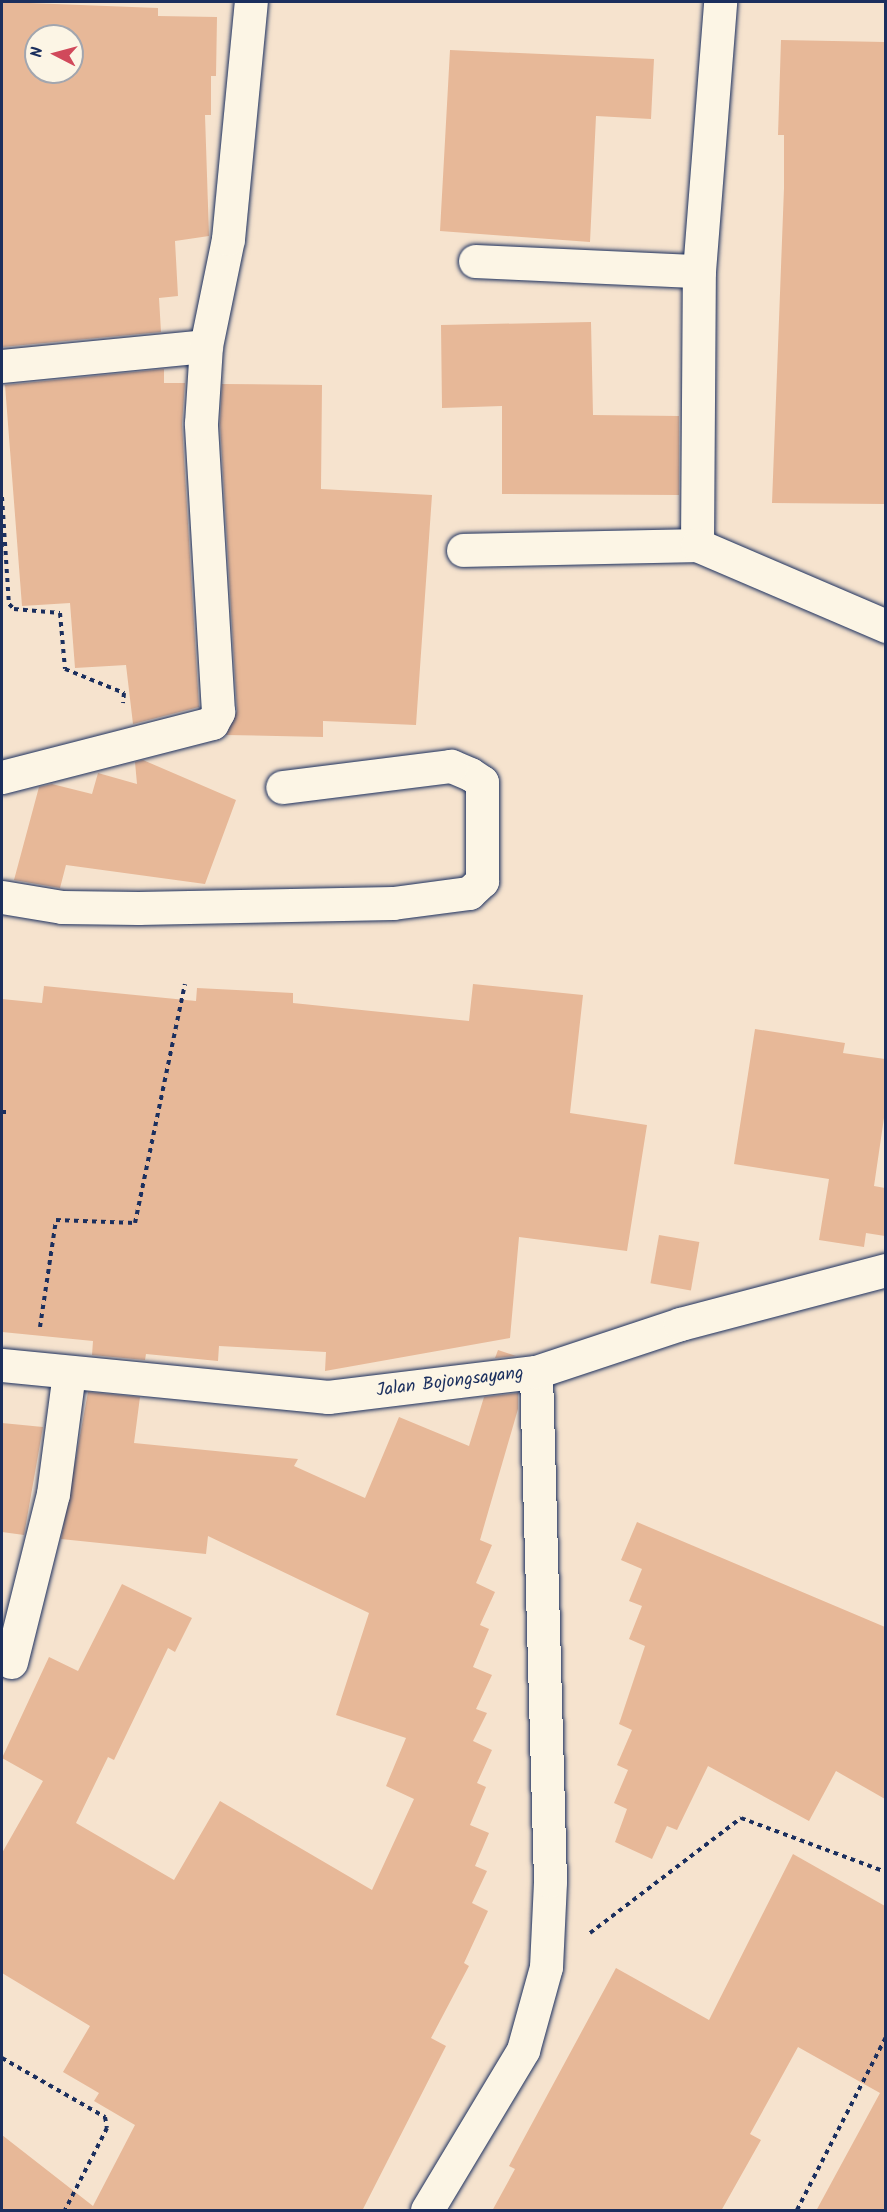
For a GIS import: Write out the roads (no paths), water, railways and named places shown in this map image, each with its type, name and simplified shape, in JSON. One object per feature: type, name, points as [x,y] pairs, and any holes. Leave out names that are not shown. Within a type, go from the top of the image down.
[{"type":"street","points":[[2,777],[123,743],[212,723],[218,712],[201,423],[206,346],[228,239],[251,2]]},
{"type":"street","points":[[698,545],[699,271],[720,2]]},
{"type":"street","points":[[475,261],[699,271]]},
{"type":"street","points":[[2,366],[206,346]]},
{"type":"street","points":[[463,550],[698,545],[885,626]]},
{"type":"street","points":[[2,897],[62,907],[138,908],[393,903],[469,893],[482,881],[482,782],[470,774],[451,766],[282,787]]},
{"type":"street","name":"Jalan Bojongsayang","points":[[2,1365],[69,1374],[328,1397],[536,1372],[680,1324],[885,1270]]},
{"type":"street","points":[[427,2211],[523,2050],[546,1967],[550,1881],[536,1372]]},
{"type":"street","points":[[11,1662],[53,1494],[69,1374]]}]
